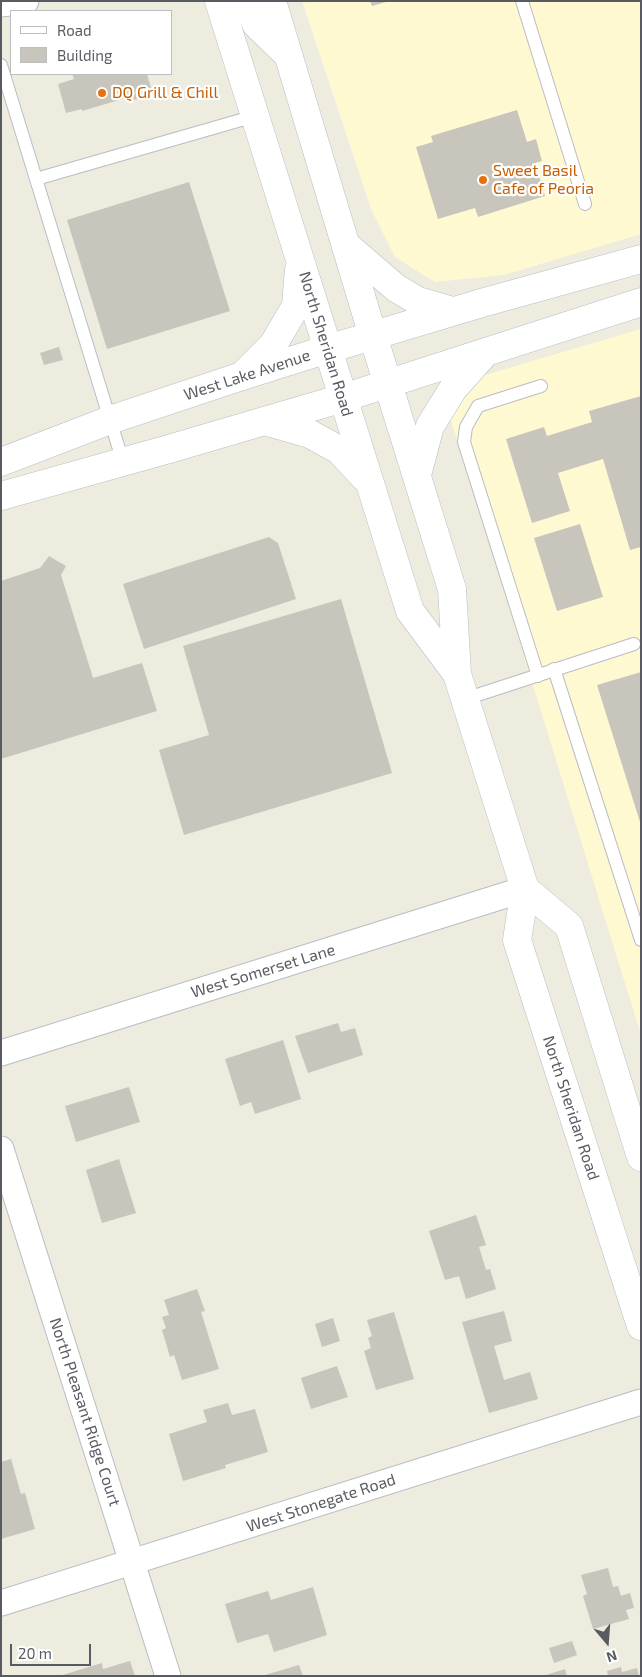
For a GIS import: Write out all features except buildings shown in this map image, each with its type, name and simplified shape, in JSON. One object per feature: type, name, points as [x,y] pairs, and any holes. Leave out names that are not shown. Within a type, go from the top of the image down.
[{"type":"main road","name":"North Sheridan Road","points":[[219,1],[410,610],[457,674]]},
{"type":"main road","points":[[247,1],[256,24],[289,56]]},
{"type":"main road","name":"North Sheridan Road","points":[[272,1],[452,589],[457,674],[525,889],[517,940],[633,1285],[641,1326]]},
{"type":"main road","points":[[346,245],[396,288],[418,301],[452,311]]},
{"type":"main road","points":[[242,376],[273,345],[296,306],[300,258]]},
{"type":"main road","name":"West Lake Avenue","points":[[1,462],[110,420],[242,376],[452,311],[557,281],[641,260]]},
{"type":"main road","points":[[1,496],[343,398],[641,302]]},
{"type":"main road","points":[[417,475],[430,426],[453,389],[484,352]]},
{"type":"main road","points":[[265,421],[310,434],[339,450],[370,483]]},
{"type":"main road","points":[[525,889],[569,926],[641,1156]]},
{"type":"street","points":[[1,4],[26,1]]},
{"type":"street","name":"West Somerset Lane","points":[[1,1053],[525,889]]},
{"type":"street","name":"North Pleasant Ridge Court","points":[[1,1149],[168,1676]]},
{"type":"street","name":"West Stonegate Road","points":[[1,1603],[641,1402]]},
{"type":"lane","points":[[522,1],[585,204]]},
{"type":"lane","points":[[1,64],[123,462]]},
{"type":"lane","points":[[36,179],[255,116]]},
{"type":"lane","points":[[538,676],[464,442],[466,427],[478,406],[541,386]]},
{"type":"lane","points":[[465,700],[634,644]]},
{"type":"lane","points":[[554,669],[641,940]]},
{"type":"shaded area","points":[[302,1],[641,1],[641,234],[504,275],[435,282],[395,257],[371,209]]},
{"type":"shaded area","points":[[641,329],[641,1035],[441,388]]},
{"type":"place","name":"DQ Grill & Chill","points":[[102,93]]},
{"type":"place","name":"Sweet Basil Cafe of Peoria","points":[[483,180]]}]
